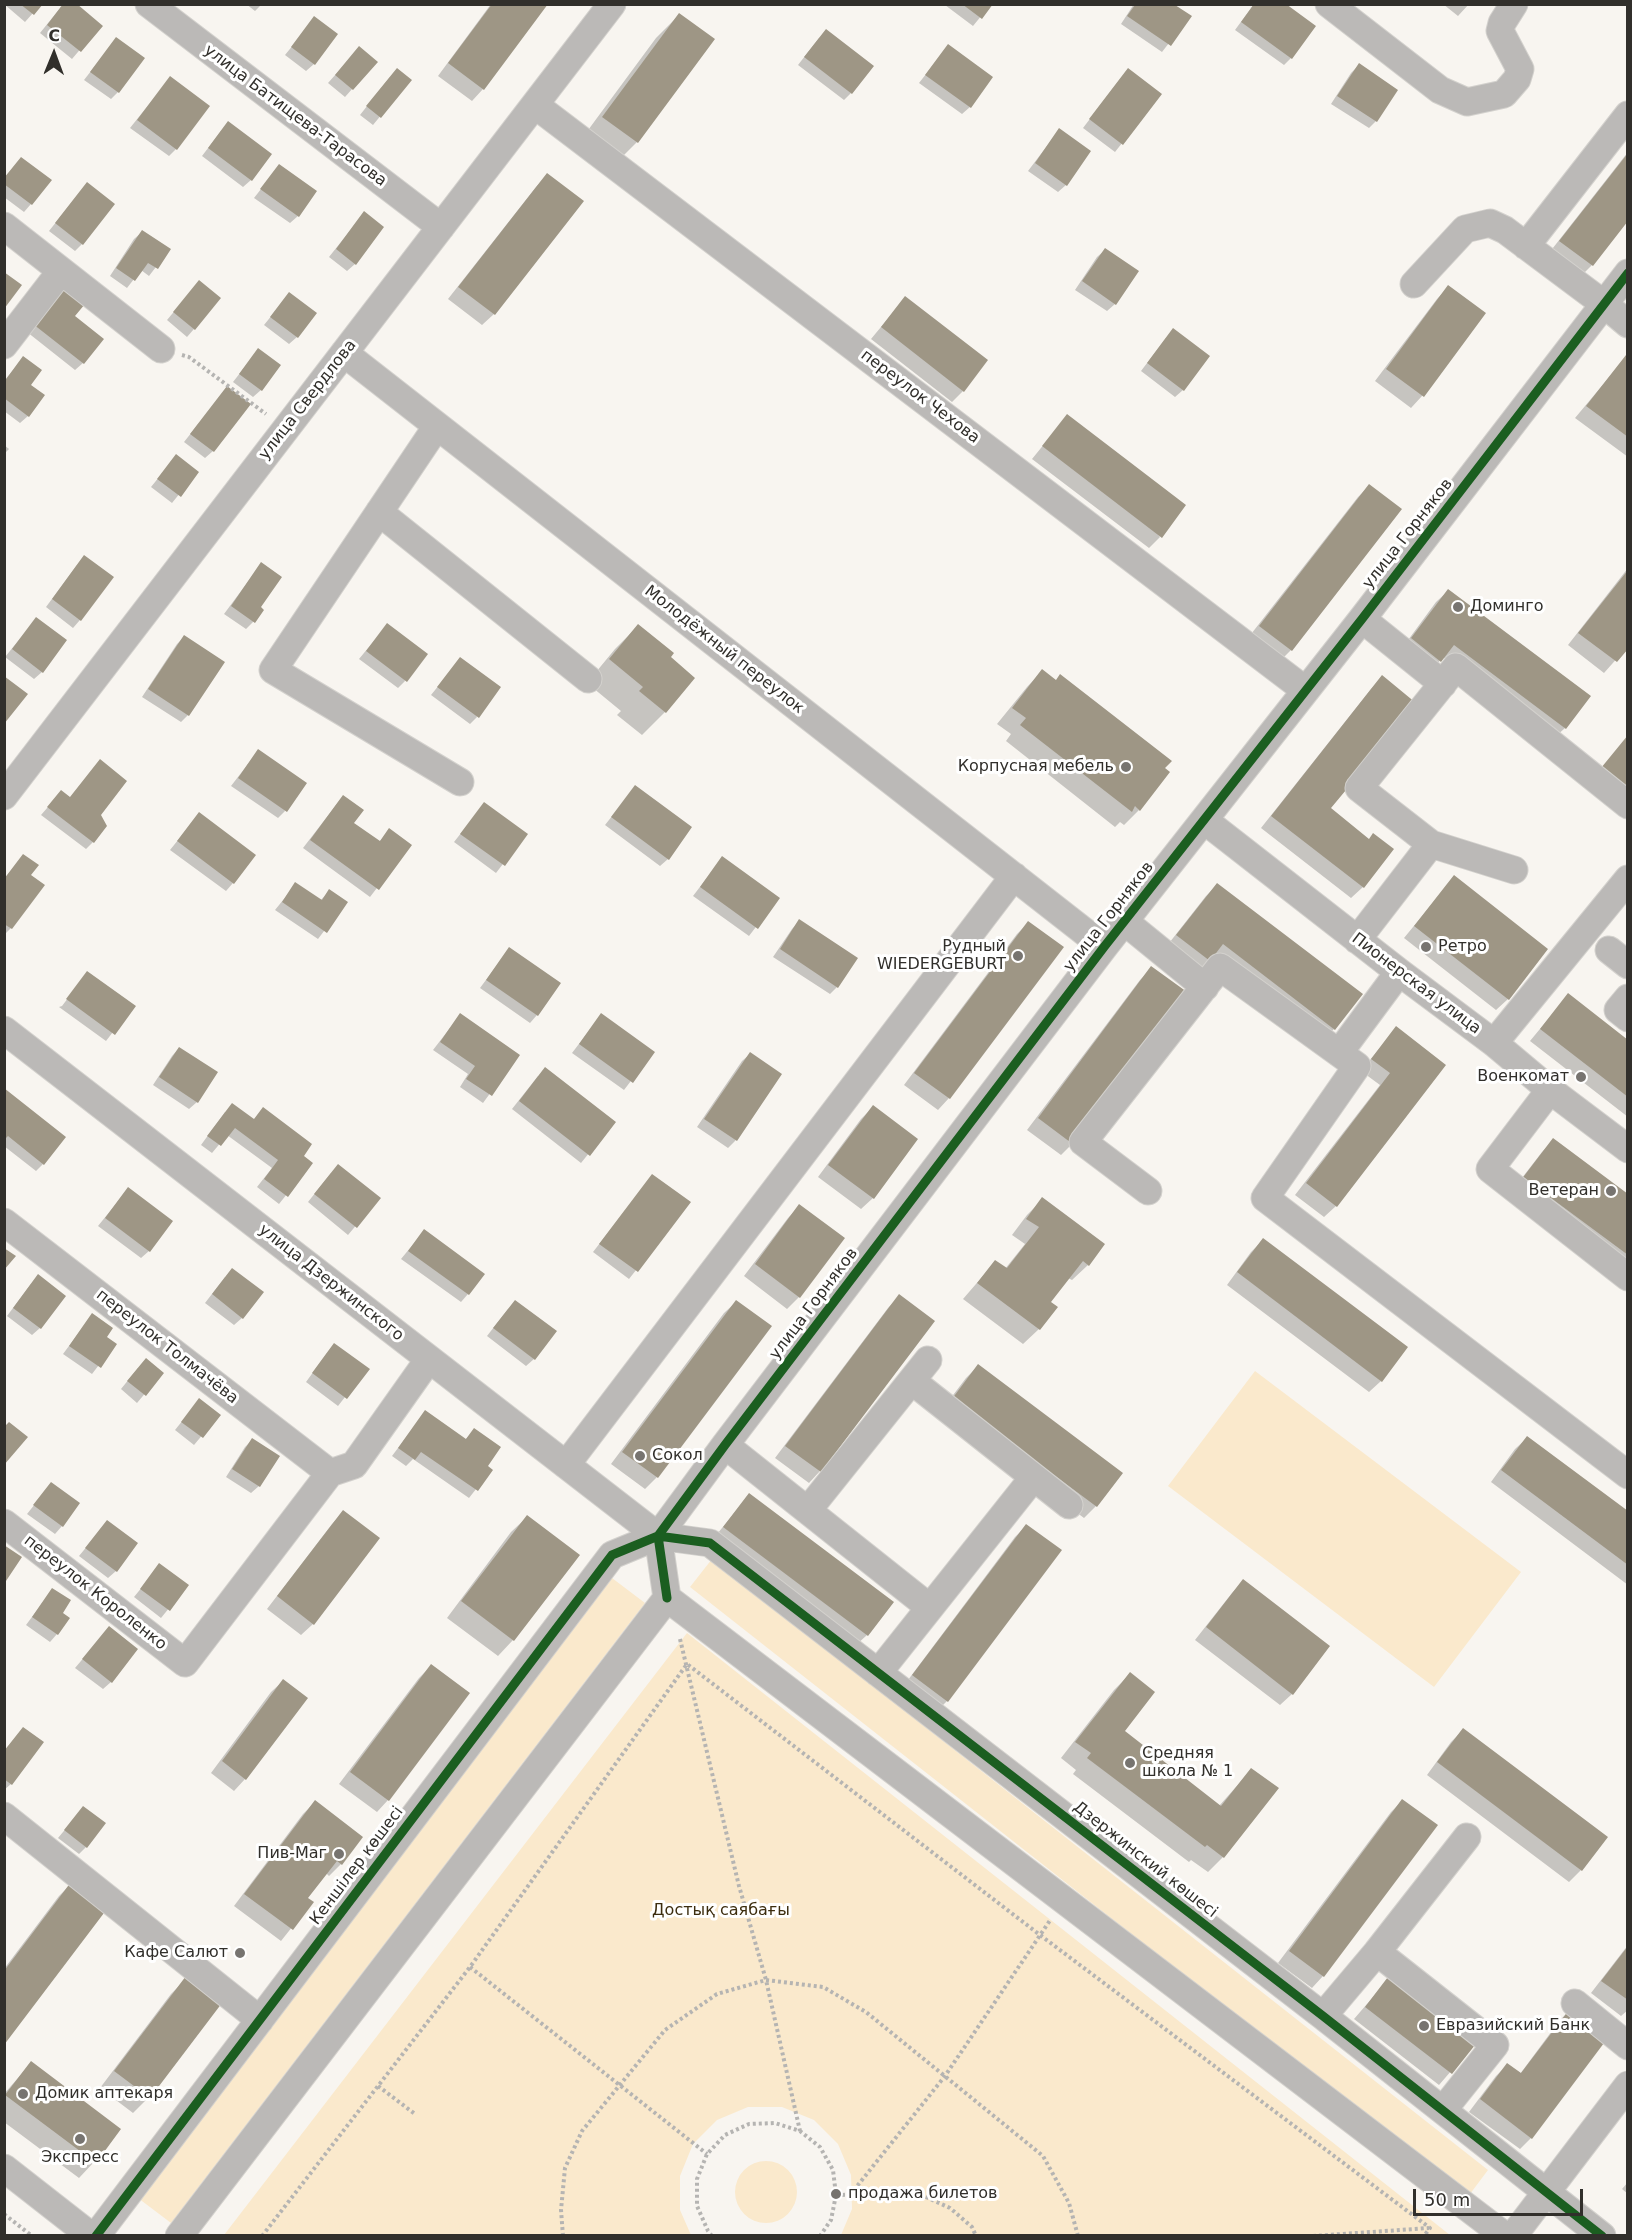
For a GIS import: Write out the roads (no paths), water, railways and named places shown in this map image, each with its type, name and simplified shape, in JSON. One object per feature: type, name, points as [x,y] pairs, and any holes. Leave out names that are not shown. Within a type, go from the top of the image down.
[{"type":"street","name":"улица Батищева-Тарасова","points":[[149,4],[441,227]]},
{"type":"street","name":"улица Свердлова","points":[[4,795],[612,4]]},
{"type":"street","points":[[1329,4],[1440,90],[1467,102],[1504,94],[1517,79],[1520,69],[1500,31],[1502,23],[1514,4]]},
{"type":"street","name":"переулок Чехова","points":[[535,105],[1305,690]]},
{"type":"street","points":[[1526,246],[1628,115]]},
{"type":"street","points":[[1414,284],[1465,229],[1490,223],[1505,230],[1628,324]]},
{"type":"street","points":[[4,226],[161,349]]},
{"type":"street","points":[[4,345],[61,271]]},
{"type":"street","name":"улица Горняков","points":[[658,1536],[1104,946],[1362,619],[1628,273]]},
{"type":"street","name":"Молодёжный переулок","points":[[345,353],[1104,946]]},
{"type":"street","points":[[437,426],[273,670],[460,782]]},
{"type":"street","points":[[379,512],[588,679]]},
{"type":"street","points":[[1362,619],[1443,684]]},
{"type":"street","points":[[1514,870],[1431,844],[1359,789],[1456,666],[1628,805]]},
{"type":"street","name":"Пионерская улица","points":[[1204,820],[1628,1149]]},
{"type":"street","points":[[1357,940],[1431,844]]},
{"type":"street","points":[[566,1465],[1014,876]]},
{"type":"street","points":[[1494,1043],[1628,879]]},
{"type":"street","points":[[1124,921],[1205,987]]},
{"type":"street","points":[[1148,1191],[1083,1142],[1220,967],[1357,1066],[1264,1198],[1628,1475]]},
{"type":"street","points":[[1339,1053],[1399,972]]},
{"type":"street","points":[[1628,998],[1618,1010],[1628,1018]]},
{"type":"street","name":"улица Дзержинского","points":[[4,1030],[658,1536]]},
{"type":"street","points":[[1550,1090],[1490,1169],[1628,1277]]},
{"type":"street","name":"переулок Толмачёва","points":[[4,1222],[330,1473]]},
{"type":"street","points":[[330,1473],[354,1465],[429,1359]]},
{"type":"street","points":[[808,1510],[920,1371],[1033,1478],[1069,1505]]},
{"type":"street","points":[[725,1445],[929,1607]]},
{"type":"street","name":"переулок Короленко","points":[[4,1523],[185,1663],[330,1473]]},
{"type":"street","points":[[878,1673],[1033,1478]]},
{"type":"street","points":[[658,1536],[667,1598],[1505,2235]]},
{"type":"street","name":"Дзержинский көшесі","points":[[658,1536],[710,1543],[1323,2016],[1602,2235]]},
{"type":"street","name":"Кеншілер көшесі","points":[[96,2235],[612,1555],[658,1536]]},
{"type":"street","points":[[179,2235],[667,1598]]},
{"type":"street","points":[[4,1815],[260,2020]]},
{"type":"street","points":[[1323,2016],[1377,1952],[1467,1837]]},
{"type":"street","points":[[1377,1952],[1495,2045],[1443,2110]]},
{"type":"street","points":[[1575,2003],[1628,2046]]},
{"type":"street","points":[[1513,2235],[1628,2085]]},
{"type":"street","points":[[4,2168],[91,2235]]},
{"type":"place","name":"Доминго","points":[[1458,607]]},
{"type":"place","name":"Корпусная мебель","points":[[1126,767]]},
{"type":"place","name":"Ретро","points":[[1426,947]]},
{"type":"place","name":"Рудный WIEDERGEBURT","points":[[1018,956]]},
{"type":"place","name":"Военкомат","points":[[1581,1077]]},
{"type":"place","name":"Ветеран","points":[[1611,1191]]},
{"type":"place","name":"Сокол","points":[[640,1456]]},
{"type":"place","name":"Средняя школа № 1","points":[[1130,1763]]},
{"type":"place","name":"Пив-Маг","points":[[339,1854]]},
{"type":"place","name":"Кафе Салют","points":[[240,1953]]},
{"type":"place","name":"Евразийский Банк","points":[[1424,2026]]},
{"type":"place","name":"Домик аптекаря","points":[[23,2094]]},
{"type":"place","name":"Экспресс","points":[[80,2139]]},
{"type":"place","name":"продажа билетов","points":[[836,2194]]},
{"type":"park label","name":"Достық саябағы","points":[[721,1911]]}]
